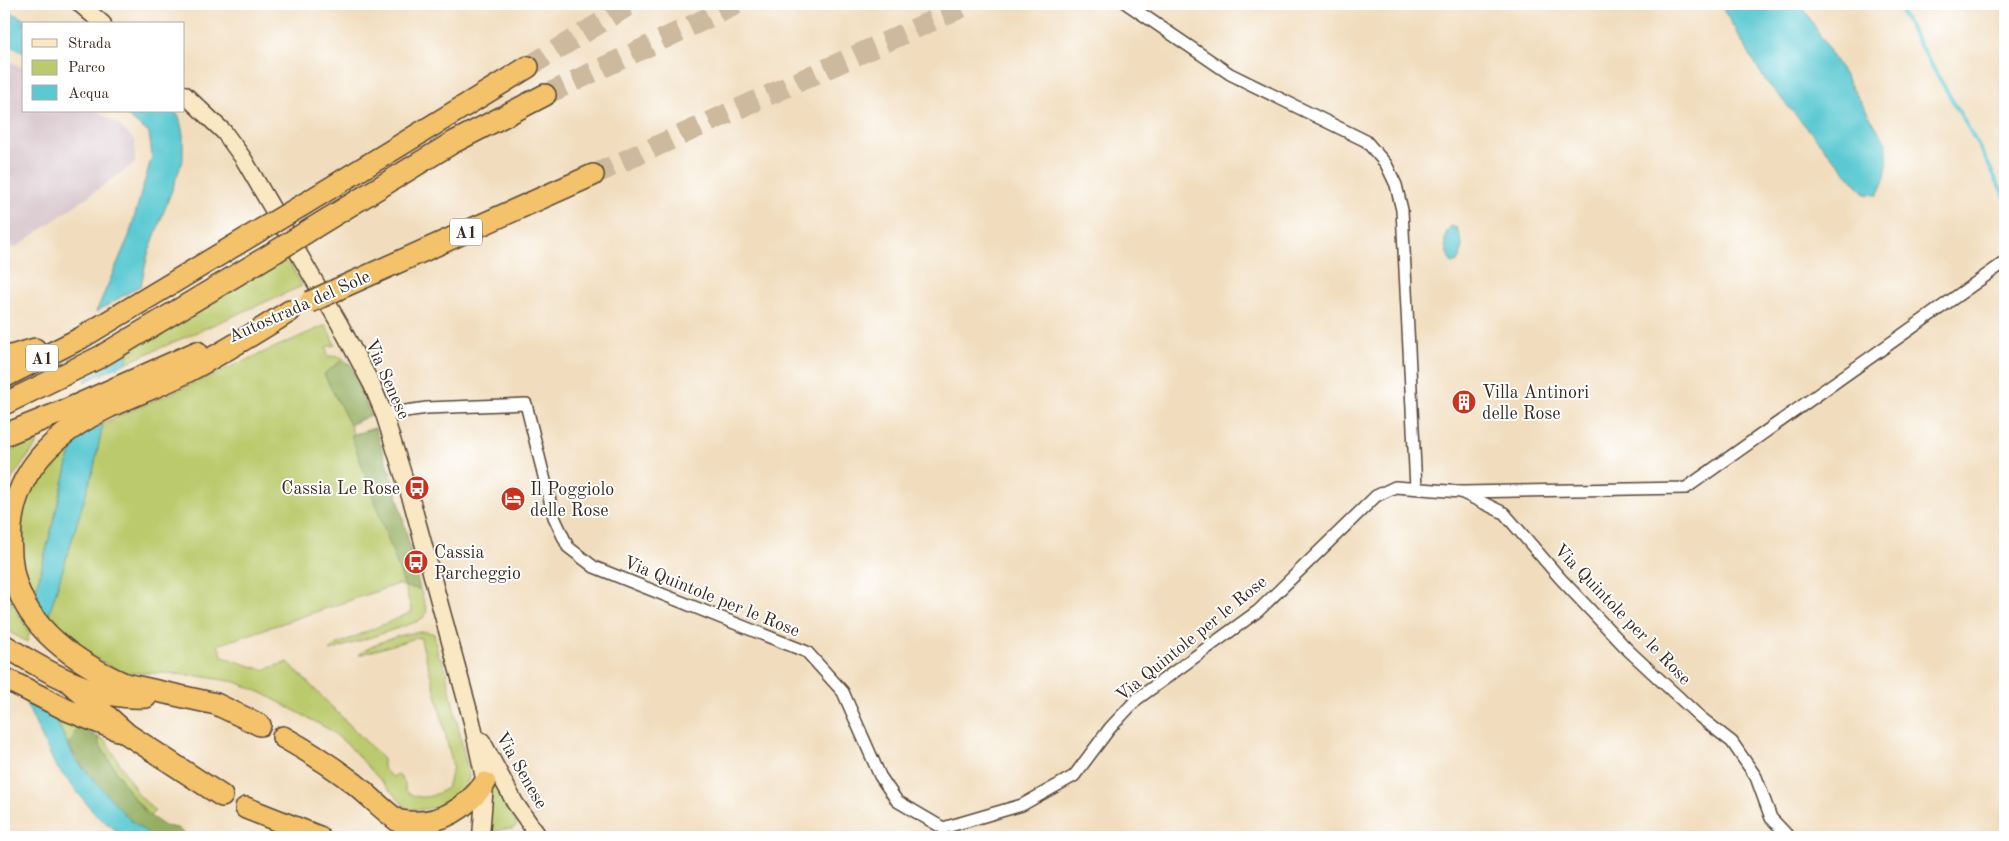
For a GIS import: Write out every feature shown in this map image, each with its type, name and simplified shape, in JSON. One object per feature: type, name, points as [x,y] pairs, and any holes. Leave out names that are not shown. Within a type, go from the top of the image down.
[{"type":"highway","points":[[4,358],[25,353],[78,334],[170,280],[201,258],[256,233],[528,67]]},
{"type":"highway","name":"A1","points":[[4,404],[58,378],[154,326],[452,143],[545,96]]},
{"type":"highway","name":"Autostrada del Sole","points":[[4,434],[66,410],[125,392],[290,311],[594,174]]},
{"type":"highway","name":"A1","points":[[4,377],[78,334]]},
{"type":"highway","points":[[125,392],[102,411],[59,438],[38,458],[21,483],[11,521],[10,552],[21,600],[45,633],[70,652],[111,678],[166,694],[190,697],[216,704],[260,725]]},
{"type":"highway","points":[[8,647],[97,698],[127,734]]},
{"type":"highway","points":[[8,681],[67,710],[127,734],[222,796]]},
{"type":"highway","points":[[97,698],[133,698],[166,694]]},
{"type":"highway","points":[[283,737],[329,764],[396,820],[417,833],[430,837]]},
{"type":"highway","points":[[396,820],[413,823],[430,822],[447,817],[462,808],[485,783]]},
{"type":"highway","points":[[246,808],[319,837]]},
{"type":"main road","points":[[80,4],[101,22]]},
{"type":"main road","name":"Via Senese","points":[[185,95],[224,132],[243,158],[339,324],[372,385],[384,414],[413,506],[472,722],[485,783],[481,837]]},
{"type":"main road","name":"Via Senese","points":[[472,722],[515,803],[539,837]]},
{"type":"street","points":[[1127,4],[1230,74],[1366,142],[1386,164],[1396,185],[1402,210],[1416,488]]},
{"type":"street","points":[[1461,492],[1686,488],[2005,262]]},
{"type":"street","name":"Via Quintole per le Rose","points":[[384,414],[427,408],[526,404],[554,517],[568,547],[594,567],[807,652],[843,692],[880,776],[897,801],[943,828],[1022,805],[1074,776],[1110,728],[1137,699],[1258,610],[1376,496],[1396,487],[1461,492],[1504,513],[1560,578],[1628,650],[1700,717],[1732,742],[1756,777],[1771,818],[1789,837]]},
{"type":"shaded area","points":[[4,58],[22,68],[22,112],[98,112],[118,124],[135,141],[135,163],[15,248],[4,243]]},
{"type":"green space","points":[[285,254],[302,286],[126,363],[129,351]]},
{"type":"green space","points":[[326,325],[335,345],[326,347],[328,356],[341,357],[351,365],[341,361],[324,374],[350,425],[405,587],[398,584],[218,645],[223,657],[263,670],[288,662],[383,759],[383,768],[392,777],[398,774],[405,783],[405,790],[416,796],[426,797],[447,788],[453,767],[420,637],[359,655],[365,650],[395,637],[418,632],[434,634],[438,656],[443,659],[469,775],[467,785],[462,793],[455,799],[437,807],[407,809],[349,746],[330,730],[264,694],[236,682],[198,676],[165,673],[123,673],[73,646],[47,621],[94,467],[103,423]]},
{"type":"green space","points":[[341,361],[351,365],[371,415],[350,425],[324,374]]},
{"type":"green space","points":[[375,428],[396,490],[420,589],[405,587],[351,435]]},
{"type":"green space","points":[[74,440],[33,602],[20,572],[18,522],[30,483],[64,444],[67,447]]},
{"type":"green space","points":[[36,441],[37,444],[12,478],[4,499],[4,453]]},
{"type":"green space","points":[[4,582],[12,604],[30,631],[27,642],[4,629]]},
{"type":"green space","points":[[405,587],[420,589],[427,611],[423,618],[330,651],[336,645],[412,612]]},
{"type":"green space","points":[[53,714],[78,727],[69,746]]},
{"type":"green space","points":[[78,727],[98,737],[99,744],[129,792],[147,814],[165,826],[177,828],[189,837],[153,837],[144,832],[120,811],[84,768],[69,746]]},
{"type":"green space","points":[[98,737],[106,741],[138,794],[155,811],[150,816],[129,792],[99,744]]},
{"type":"green space","points":[[492,774],[517,825],[513,829],[504,829],[488,834]]},
{"type":"water","points":[[1720,4],[1801,4],[1886,143],[1886,170],[1877,195],[1865,194],[1765,80]]},
{"type":"water","points":[[4,8],[28,22],[22,22],[22,52],[4,43]]},
{"type":"water","points":[[122,112],[174,112],[179,116],[183,134],[183,160],[148,254],[141,285],[96,312],[129,236],[152,156],[149,133]]},
{"type":"water","points":[[1451,226],[1457,228],[1462,243],[1460,259],[1456,263],[1451,262],[1445,244],[1446,234]]},
{"type":"water","points":[[129,351],[126,363],[84,382],[87,378]]},
{"type":"water","points":[[103,423],[94,467],[47,621],[33,602],[74,440]]},
{"type":"water","points":[[23,697],[53,714],[75,759],[129,819],[153,837],[125,837],[96,815],[55,765]]},
{"type":"waterway","points":[[1897,4],[1980,149],[2005,198]]},
{"type":"tunnel","points":[[528,67],[631,4]]},
{"type":"tunnel","points":[[545,95],[737,4]]},
{"type":"tunnel","points":[[593,175],[969,4]]},
{"type":"place","name":"Villa Antinori delle Rose","points":[[1464,402]]},
{"type":"place","name":"Cassia Le Rose","points":[[417,488]]},
{"type":"place","name":"Il Poggiolo delle Rose","points":[[513,499]]},
{"type":"place","name":"Cassia Parcheggio","points":[[416,562]]}]
